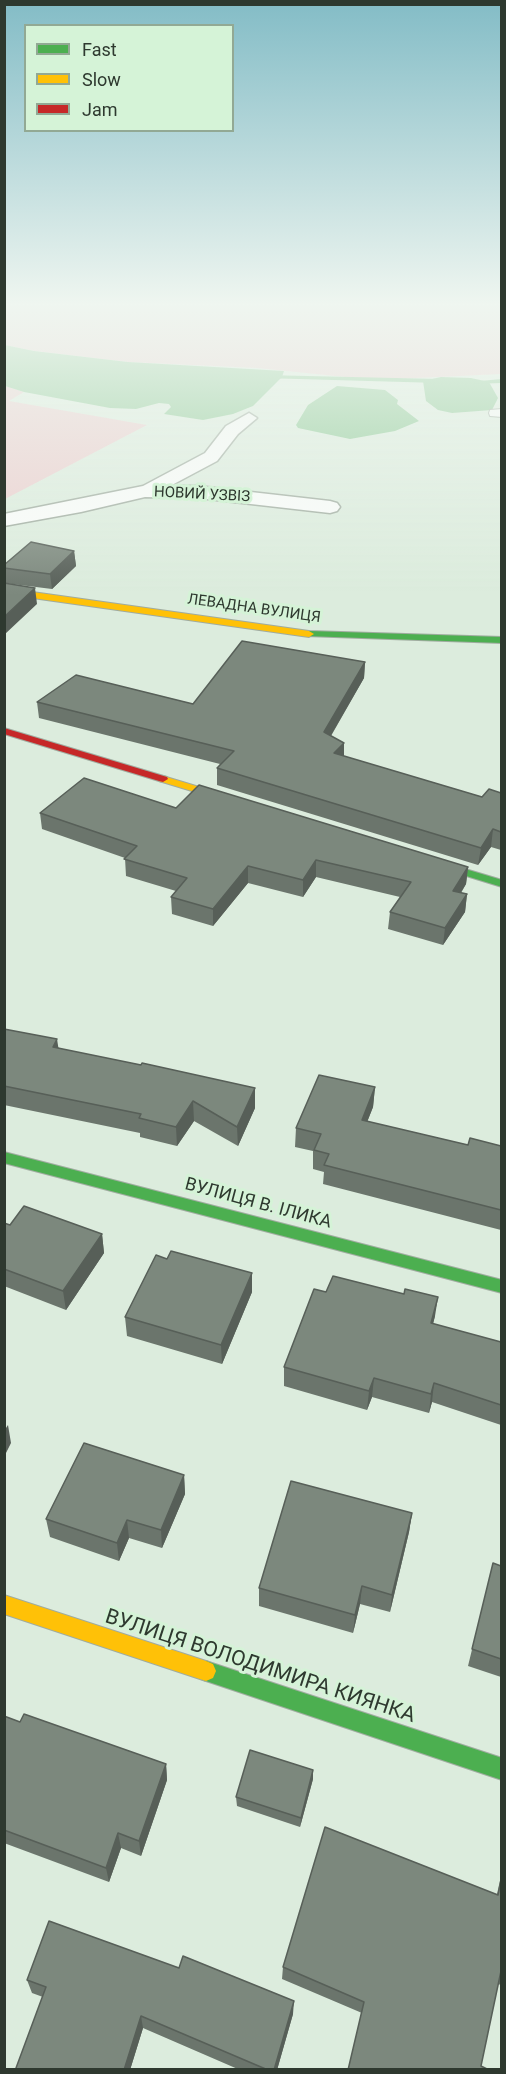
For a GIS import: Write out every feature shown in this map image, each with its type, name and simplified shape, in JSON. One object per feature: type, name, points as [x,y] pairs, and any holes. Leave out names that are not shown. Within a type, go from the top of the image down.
[{"type":"street","points":[[146,491],[211,457],[232,430],[249,418]]},
{"type":"street","name":"НОВИЙ УЗВІЗ","points":[[4,519],[81,506],[146,491],[198,492],[330,507]]},
{"type":"street","name":"ЛЕВАДНА ВУЛИЦЯ","points":[[4,591],[316,635],[501,640]]},
{"type":"street","points":[[4,731],[254,806]]},
{"type":"street","points":[[411,855],[501,884]]},
{"type":"street","name":"ВУЛИЦЯ В. ІЛИКА","points":[[4,1157],[501,1287]]},
{"type":"street","name":"ВУЛИЦЯ ВОЛОДИМИРА КИЯНКА","points":[[4,1604],[501,1769]]},
{"type":"shaded area","points":[[5,402],[147,425],[5,499]]},
{"type":"shaded area","points":[[77,402],[257,402],[253,406],[233,414],[203,420],[164,414],[171,407],[169,404],[159,403],[136,409],[110,408]]},
{"type":"shaded area","points":[[313,402],[398,402],[397,404],[419,421],[395,431],[350,439],[298,428],[296,425],[308,405]]},
{"type":"shaded area","points":[[427,402],[496,402],[492,410],[452,413],[438,410]]},
{"type":"building","points":[[31,542],[74,551],[50,574],[4,568],[4,565]]},
{"type":"building","points":[[4,583],[35,588],[4,617]]},
{"type":"building","points":[[242,641],[365,662],[324,732],[344,743],[334,753],[482,797],[489,789],[501,793],[501,832],[493,829],[481,848],[217,768],[234,751],[37,702],[76,675],[193,704]]},
{"type":"building","points":[[84,778],[176,808],[199,785],[468,867],[453,891],[467,894],[445,928],[390,912],[411,882],[316,860],[303,880],[248,866],[213,909],[171,897],[187,878],[124,859],[137,846],[40,813]]},
{"type":"building","points":[[4,1029],[57,1039],[53,1047],[141,1065],[142,1063],[255,1088],[237,1127],[193,1101],[176,1127],[139,1118],[141,1114],[4,1086]]},
{"type":"building","points":[[319,1075],[375,1087],[362,1120],[468,1145],[470,1138],[501,1146],[501,1210],[324,1165],[329,1154],[314,1150],[321,1134],[296,1128]]},
{"type":"building","points":[[24,1206],[102,1234],[63,1291],[4,1269],[4,1223],[10,1225]]},
{"type":"building","points":[[171,1251],[252,1273],[221,1345],[125,1317],[156,1255],[167,1259]]},
{"type":"building","points":[[333,1276],[404,1294],[405,1289],[438,1297],[431,1323],[501,1342],[501,1405],[434,1383],[431,1394],[374,1378],[369,1391],[284,1367],[314,1289],[326,1292]]},
{"type":"building","points":[[84,1443],[184,1475],[161,1530],[127,1520],[117,1543],[46,1519]]},
{"type":"building","points":[[291,1481],[412,1513],[392,1595],[362,1586],[355,1615],[259,1588]]},
{"type":"building","points":[[493,1563],[501,1566],[501,1659],[472,1649]]},
{"type":"building","points":[[24,1714],[166,1764],[139,1841],[118,1833],[106,1868],[4,1830],[4,1716],[20,1722]]},
{"type":"building","points":[[250,1750],[313,1770],[301,1818],[236,1797]]},
{"type":"building","points":[[325,1827],[498,1895],[501,1880],[501,1971],[481,2066],[489,2070],[348,2070],[364,2002],[283,1967]]},
{"type":"building","points":[[49,1921],[179,1968],[183,1956],[294,2001],[274,2070],[268,2070],[141,2016],[124,2070],[19,2070],[16,2068],[46,1987],[27,1980]]},
{"type":"traffic: fast","points":[[309,634],[502,640]]},
{"type":"traffic: fast","points":[[425,860],[502,884]]},
{"type":"traffic: fast","points":[[4,1157],[502,1287]]},
{"type":"traffic: fast","points":[[206,1671],[502,1769]]},
{"type":"traffic: slow","points":[[4,591],[309,634]]},
{"type":"traffic: slow","points":[[163,779],[238,802]]},
{"type":"traffic: slow","points":[[4,1604],[206,1671]]},
{"type":"traffic: jam","points":[[4,731],[163,779]]}]
